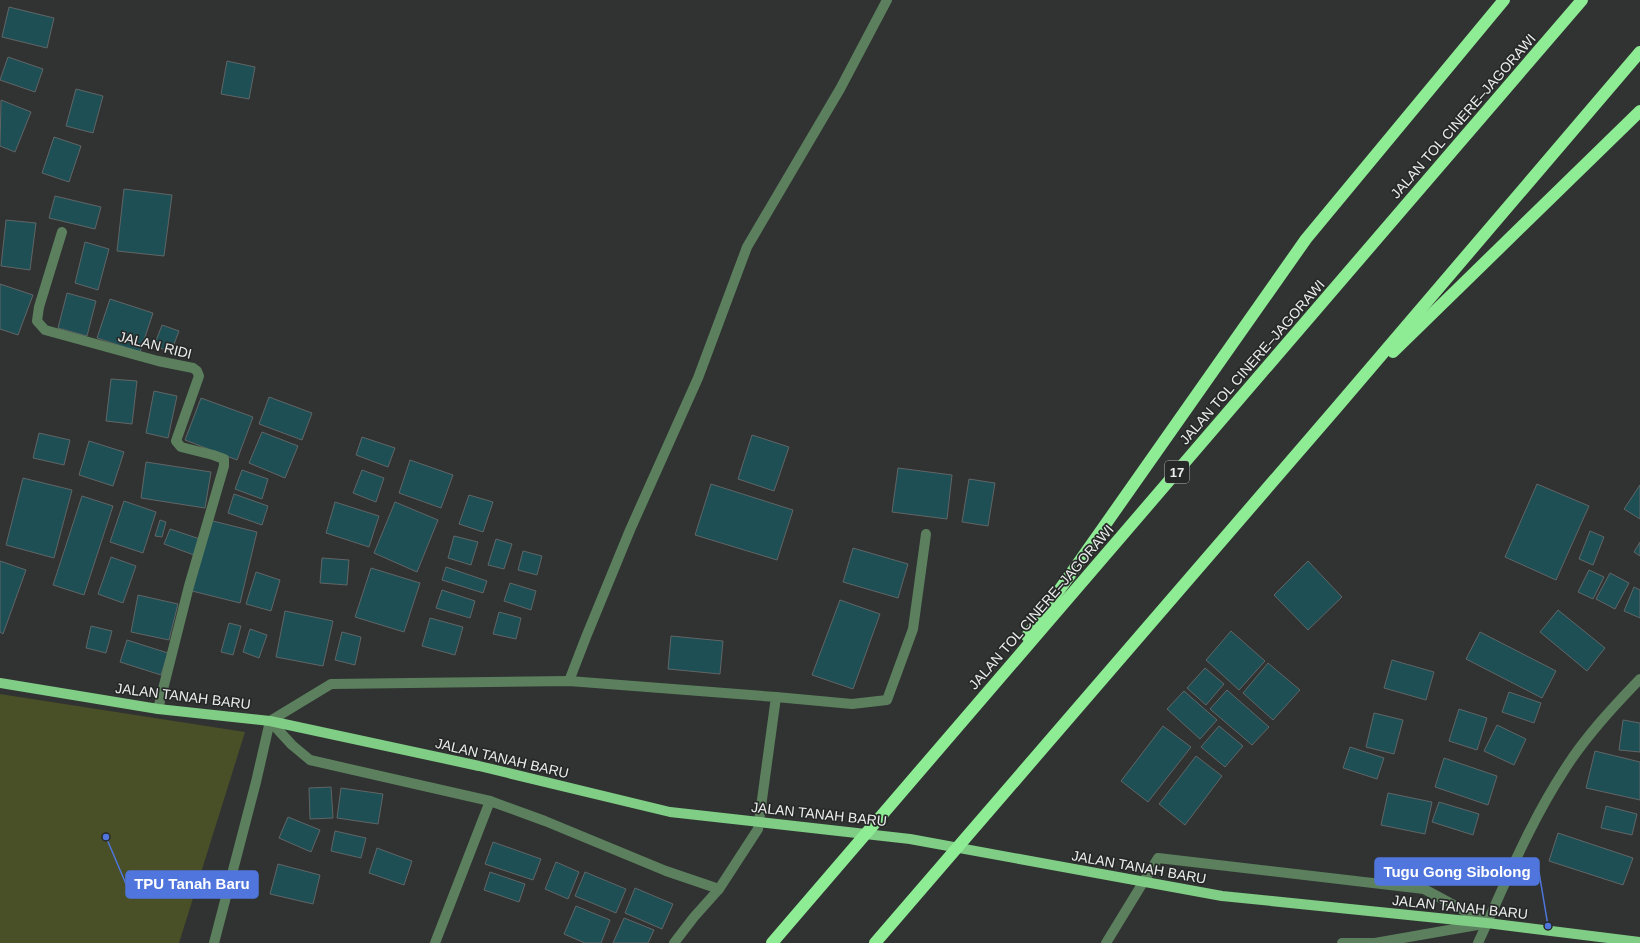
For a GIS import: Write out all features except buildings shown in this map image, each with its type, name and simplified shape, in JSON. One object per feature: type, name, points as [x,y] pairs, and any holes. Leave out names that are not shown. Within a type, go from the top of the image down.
[{"type":"highway","points":[[986,694],[1306,239],[1504,0]]},
{"type":"highway","name":"JALAN TOL CINERE–JAGORAWI","points":[[772,943],[1582,0]]},
{"type":"highway","points":[[875,943],[1338,406],[1640,52]]},
{"type":"highway","points":[[1338,406],[1640,112]]},
{"type":"main road","name":"JALAN TANAH BARU","points":[[0,683],[158,708],[270,721],[479,766],[670,812],[910,839],[1222,896],[1487,923],[1640,942]]},
{"type":"street","points":[[569,681],[627,537],[698,378],[747,247],[840,89],[887,0]]},
{"type":"street","name":"JALAN RIDI","points":[[62,232],[39,308],[37,321],[44,330],[158,361],[193,368],[197,371],[198,376],[176,441],[181,447],[224,459],[224,466],[189,586],[158,708]]},
{"type":"street","points":[[214,943],[256,782],[270,721],[332,684],[569,681],[852,704],[887,700],[913,629],[926,534]]},
{"type":"street","points":[[1478,943],[1527,834],[1565,770],[1601,721],[1640,678]]},
{"type":"street","points":[[674,943],[694,916],[720,889],[758,829],[765,782],[768,746],[776,697]]},
{"type":"street","points":[[270,721],[292,745],[310,760],[490,801],[666,871],[720,889]]},
{"type":"street","points":[[435,943],[490,801]]},
{"type":"street","points":[[1106,943],[1158,858],[1424,889],[1487,923]]},
{"type":"street","points":[[1342,943],[1375,943],[1487,923]]},
{"type":"green space","points":[[0,694],[245,732],[179,943],[0,943]]},
{"type":"place","name":"TPU Tanah Baru","points":[[106,837]]},
{"type":"place","name":"Tugu Gong Sibolong","points":[[1548,926]]}]
